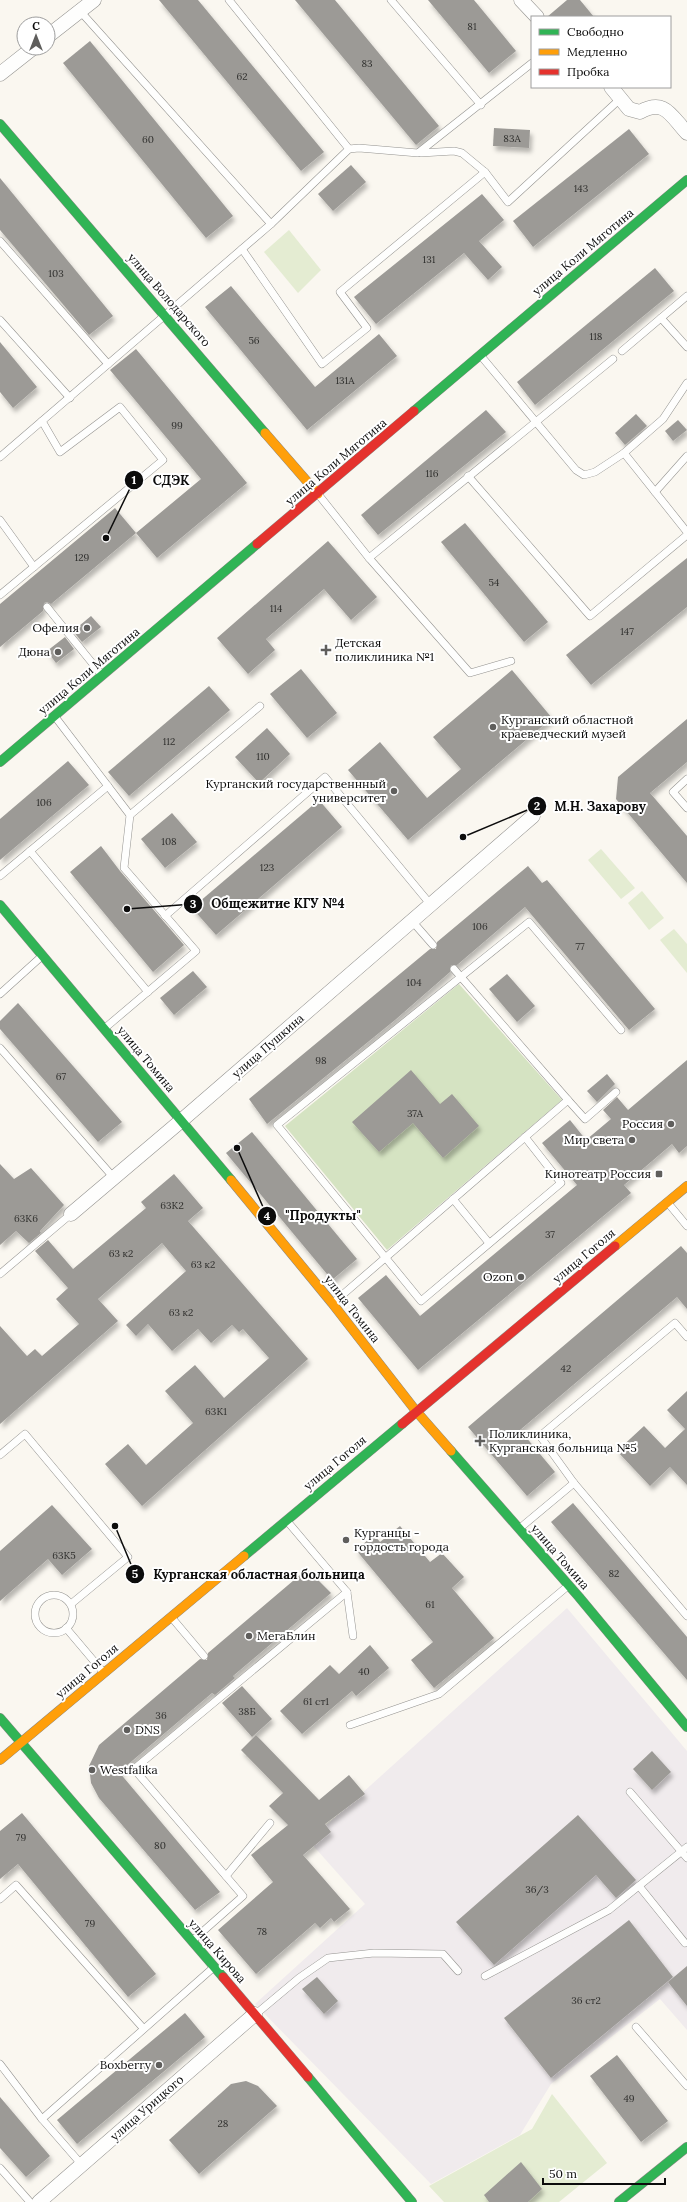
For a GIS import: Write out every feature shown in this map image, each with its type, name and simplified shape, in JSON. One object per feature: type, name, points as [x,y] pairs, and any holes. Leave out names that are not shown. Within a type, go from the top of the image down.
[{"type":"street","points":[[56,30],[94,0]]},
{"type":"street","points":[[521,0],[536,16]]},
{"type":"street","points":[[0,74],[23,56]]},
{"type":"street","points":[[612,88],[620,99],[634,111],[640,112],[651,106],[661,107],[687,133]]},
{"type":"street","name":"улица Володарского","points":[[0,124],[166,315],[318,494]]},
{"type":"street","name":"улица Коли Мяготина","points":[[0,762],[687,180]]},
{"type":"street","name":"улица Пушкина","points":[[71,1214],[213,1094],[533,816]]},
{"type":"street","name":"улица Томина","points":[[0,905],[182,1120],[332,1303],[416,1411],[569,1585],[687,1727]]},
{"type":"street","name":"улица Гоголя","points":[[0,1760],[687,1186]]},
{"type":"street","name":"улица Кирова","points":[[0,1718],[255,2014],[412,2202]]},
{"type":"street","name":"улица Урицкого","points":[[39,2202],[255,2014]]},
{"type":"street","points":[[619,2202],[687,2147]]},
{"type":"lane","points":[[229,0],[349,149]]},
{"type":"lane","points":[[391,0],[481,105]]},
{"type":"lane","points":[[80,11],[271,224]]},
{"type":"lane","points":[[418,153],[481,105],[531,64]]},
{"type":"lane","points":[[0,457],[271,224],[349,149],[359,148],[418,153],[454,151],[462,153],[485,172],[508,202],[620,99]]},
{"type":"lane","points":[[242,249],[322,364],[367,328],[340,292],[485,172]]},
{"type":"lane","points":[[0,242],[108,364]]},
{"type":"lane","points":[[622,351],[687,296]]},
{"type":"lane","points":[[662,318],[687,347]]},
{"type":"lane","points":[[0,320],[70,398]]},
{"type":"lane","points":[[480,355],[576,470],[584,474],[595,472],[624,453],[663,419],[687,383]]},
{"type":"lane","points":[[368,558],[613,359]]},
{"type":"lane","points":[[0,594],[25,578],[34,567],[163,460],[120,407],[60,452],[42,421]]},
{"type":"lane","points":[[468,476],[590,616],[687,534],[624,453]]},
{"type":"lane","points":[[655,492],[687,456]]},
{"type":"lane","points":[[318,494],[368,558],[470,673],[511,661]]},
{"type":"lane","points":[[0,520],[34,567]]},
{"type":"lane","points":[[47,607],[103,676]]},
{"type":"lane","points":[[105,1028],[196,951],[124,868],[130,815],[260,706]]},
{"type":"lane","points":[[54,716],[130,815]]},
{"type":"lane","points":[[166,916],[325,777],[431,905]]},
{"type":"lane","points":[[687,779],[673,792],[687,808]]},
{"type":"lane","points":[[0,876],[108,786]]},
{"type":"lane","points":[[30,851],[148,992]]},
{"type":"lane","points":[[412,922],[433,945]]},
{"type":"lane","points":[[525,1137],[561,1183],[421,1301],[277,1125],[460,976],[529,922],[621,1030]]},
{"type":"lane","points":[[0,994],[42,956]]},
{"type":"lane","points":[[454,969],[585,1119],[616,1092]]},
{"type":"lane","points":[[0,1048],[114,1178]]},
{"type":"lane","points":[[332,1303],[568,1100]]},
{"type":"lane","points":[[453,1199],[489,1243]]},
{"type":"lane","points":[[668,1202],[687,1226]]},
{"type":"lane","name":"улица Пушкина","points":[[0,1274],[71,1214]]},
{"type":"lane","points":[[687,1337],[675,1323],[540,1436],[574,1483],[687,1616]]},
{"type":"lane","points":[[0,1455],[25,1434],[128,1557],[71,1604]]},
{"type":"lane","points":[[520,1529],[574,1483]]},
{"type":"lane","points":[[286,1520],[347,1592],[353,1636]]},
{"type":"lane","points":[[350,1725],[438,1694],[569,1585]]},
{"type":"lane","points":[[192,1941],[243,1896],[134,1769],[228,1685],[347,1592]]},
{"type":"lane","points":[[54,1595],[64,1597],[71,1604],[73,1614],[71,1623],[66,1628],[54,1633],[45,1630],[38,1623],[35,1614],[38,1604],[45,1597],[54,1595]]},
{"type":"lane","points":[[171,1616],[204,1656]]},
{"type":"lane","points":[[66,1628],[104,1673]]},
{"type":"lane","points":[[630,1792],[684,1849],[687,1858]]},
{"type":"lane","points":[[226,1876],[270,1824]]},
{"type":"lane","points":[[485,1976],[609,1910],[684,1849]]},
{"type":"lane","points":[[0,1899],[16,1885],[143,2028]]},
{"type":"lane","points":[[639,1886],[685,1942]]},
{"type":"lane","points":[[255,2014],[299,1978],[328,1958],[374,1953],[443,1954],[458,1971]]},
{"type":"lane","points":[[42,2118],[214,1966]]},
{"type":"lane","points":[[636,2027],[687,2086]]},
{"type":"lane","points":[[0,2064],[42,2118],[82,2165]]},
{"type":"lane","points":[[0,2168],[30,2202]]},
{"type":"shaded area","points":[[567,1608],[687,1751],[687,2030],[660,1999],[551,2084],[520,2135],[431,2184],[255,2004],[365,1904],[309,1841]]},
{"type":"green space","points":[[289,230],[321,270],[298,293],[264,252]]},
{"type":"green space","points":[[601,849],[635,888],[621,899],[588,860]]},
{"type":"green space","points":[[642,891],[664,918],[649,930],[628,903]]},
{"type":"green space","points":[[674,929],[687,944],[687,973],[660,940]]},
{"type":"green space","points":[[459,984],[562,1100],[387,1250],[285,1126]]},
{"type":"green space","points":[[552,2094],[607,2163],[559,2202],[444,2202],[429,2186],[532,2129]]},
{"type":"building","points":[[159,0],[198,0],[324,152],[301,171]]},
{"type":"building","points":[[295,0],[335,0],[439,126],[416,145]]},
{"type":"building","points":[[428,0],[474,0],[516,51],[489,73]]},
{"type":"building","points":[[567,0],[580,0],[593,16],[548,16]]},
{"type":"building","points":[[90,41],[233,216],[206,238],[63,63]]},
{"type":"building","points":[[494,128],[530,130],[529,148],[493,146]]},
{"type":"building","points":[[629,129],[649,154],[533,247],[513,221]]},
{"type":"building","points":[[351,165],[366,182],[333,211],[318,194]]},
{"type":"building","points":[[0,178],[113,316],[89,335],[0,230]]},
{"type":"building","points":[[482,194],[504,220],[479,241],[502,267],[488,280],[464,253],[376,324],[354,297]]},
{"type":"building","points":[[655,268],[674,291],[535,405],[517,382]]},
{"type":"building","points":[[231,286],[315,387],[379,334],[397,356],[307,430],[205,307]]},
{"type":"building","points":[[0,342],[37,387],[13,408],[0,392]]},
{"type":"building","points":[[136,349],[247,483],[157,558],[136,533],[201,479],[110,370]]},
{"type":"building","points":[[486,410],[506,432],[378,535],[361,515]]},
{"type":"building","points":[[636,414],[647,426],[625,445],[615,433]]},
{"type":"building","points":[[678,420],[687,430],[673,441],[665,431]]},
{"type":"building","points":[[115,508],[136,533],[51,604],[47,602],[44,603],[43,611],[0,647],[0,604]]},
{"type":"building","points":[[465,523],[548,622],[524,642],[441,542]]},
{"type":"building","points":[[328,541],[377,597],[351,620],[324,589],[266,639],[275,650],[248,674],[217,638]]},
{"type":"building","points":[[687,558],[687,607],[591,685],[566,655]]},
{"type":"building","name":"Офелия","points":[[91,616],[101,627],[82,642],[73,631]]},
{"type":"building","name":"Дюна","points":[[65,637],[74,649],[56,663],[47,651]]},
{"type":"building","points":[[301,669],[337,713],[307,738],[270,694]]},
{"type":"building","points":[[512,670],[552,718],[408,840],[348,770],[380,742],[427,798],[461,769],[433,737]]},
{"type":"building","points":[[209,686],[230,710],[129,796],[108,772]]},
{"type":"building","points":[[687,719],[687,762],[650,793],[687,836],[687,883],[616,799],[618,777]]},
{"type":"building","points":[[267,728],[290,754],[259,783],[235,757]]},
{"type":"building","points":[[68,761],[89,785],[0,860],[0,819]]},
{"type":"building","points":[[319,800],[342,827],[216,935],[192,908]]},
{"type":"building","points":[[172,813],[197,842],[165,868],[141,839]]},
{"type":"building","points":[[101,846],[120,871],[184,945],[153,972],[70,872]]},
{"type":"building","points":[[528,866],[542,883],[547,880],[655,1009],[629,1030],[525,907],[457,965],[451,965],[450,972],[395,1020],[267,1124],[249,1099],[430,949],[436,949],[437,942]]},
{"type":"building","points":[[193,971],[207,987],[174,1015],[160,998]]},
{"type":"building","points":[[507,974],[535,1006],[517,1022],[489,989]]},
{"type":"building","points":[[18,1003],[122,1122],[98,1142],[0,1029],[0,1021]]},
{"type":"building","points":[[687,1060],[687,1146],[679,1153],[672,1144],[624,1185],[631,1193],[418,1370],[358,1298],[386,1275],[420,1316],[577,1185],[542,1143],[570,1120],[586,1140],[611,1119],[603,1110],[617,1097],[628,1110]]},
{"type":"building","points":[[411,1070],[440,1104],[452,1094],[479,1126],[443,1158],[413,1123],[379,1152],[352,1122]]},
{"type":"building","points":[[607,1074],[615,1084],[597,1102],[587,1091]]},
{"type":"building","points":[[252,1132],[357,1259],[332,1280],[226,1153]]},
{"type":"building","points":[[0,1164],[14,1179],[31,1168],[64,1205],[40,1231],[41,1233],[29,1243],[16,1231],[0,1245]]},
{"type":"building","points":[[174,1174],[203,1208],[188,1221],[308,1359],[142,1506],[105,1464],[128,1444],[146,1465],[193,1423],[165,1391],[195,1365],[224,1398],[269,1358],[243,1329],[239,1332],[232,1325],[211,1343],[198,1329],[172,1351],[148,1324],[136,1336],[126,1325],[186,1271],[162,1243],[98,1299],[118,1321],[0,1424],[0,1326],[27,1356],[35,1349],[42,1356],[79,1324],[56,1299],[68,1288],[35,1251],[48,1240],[73,1269],[146,1208],[141,1202]]},
{"type":"building","points":[[681,1246],[687,1253],[687,1309],[677,1297],[520,1430],[555,1472],[527,1496],[468,1427]]},
{"type":"building","points":[[687,1391],[687,1485],[670,1467],[650,1486],[617,1451],[644,1426],[665,1448],[685,1429],[667,1410]]},
{"type":"building","points":[[573,1503],[687,1637],[687,1680],[551,1522]]},
{"type":"building","points":[[52,1505],[92,1549],[62,1575],[48,1559],[0,1601],[0,1551]]},
{"type":"building","points":[[400,1526],[430,1562],[442,1553],[464,1577],[452,1588],[494,1638],[434,1688],[411,1660],[433,1642],[356,1550],[374,1535],[380,1542]]},
{"type":"building","points":[[307,1569],[331,1593],[233,1676],[235,1678],[215,1695],[212,1693],[119,1772],[220,1892],[195,1910],[99,1798],[91,1783],[89,1766],[99,1745],[200,1659],[207,1660],[208,1653]]},
{"type":"building","points":[[370,1645],[389,1668],[356,1696],[352,1691],[302,1734],[280,1711],[330,1665],[339,1674]]},
{"type":"building","points":[[242,1686],[272,1719],[252,1737],[222,1703]]},
{"type":"building","points":[[256,1735],[319,1800],[349,1775],[365,1794],[325,1824],[331,1832],[303,1855],[350,1909],[334,1922],[331,1918],[320,1928],[315,1923],[256,1974],[218,1930],[273,1882],[251,1855],[288,1825],[269,1806],[283,1793],[241,1750]]},
{"type":"building","points":[[652,1751],[671,1772],[652,1790],[633,1769]]},
{"type":"building","points":[[22,1813],[156,1974],[128,1997],[18,1864],[0,1879],[0,1831]]},
{"type":"building","points":[[578,1815],[636,1880],[616,1898],[596,1875],[494,1965],[456,1922]]},
{"type":"building","points":[[629,1920],[673,1977],[551,2078],[504,2018]]},
{"type":"building","points":[[687,1966],[687,2006],[668,1982]]},
{"type":"building","points":[[317,1977],[338,2001],[324,2014],[302,1989]]},
{"type":"building","points":[[185,2013],[205,2037],[77,2144],[57,2120]]},
{"type":"building","points":[[617,2055],[668,2121],[641,2142],[590,2076]]},
{"type":"building","points":[[246,2081],[258,2086],[277,2106],[199,2174],[169,2140],[231,2084]]},
{"type":"building","points":[[0,2097],[50,2156],[26,2177],[0,2148]]},
{"type":"building","points":[[521,2162],[542,2189],[528,2202],[489,2202],[484,2195]]},
{"type":"traffic: fast","points":[[0,124],[265,433]]},
{"type":"traffic: fast","points":[[414,411],[687,180]]},
{"type":"traffic: fast","points":[[0,762],[257,544]]},
{"type":"traffic: fast","points":[[0,905],[231,1180]]},
{"type":"traffic: fast","points":[[244,1556],[402,1424]]},
{"type":"traffic: fast","points":[[451,1451],[579,1597],[687,1727]]},
{"type":"traffic: fast","points":[[0,1718],[223,1977]]},
{"type":"traffic: fast","points":[[308,2077],[412,2202]]},
{"type":"traffic: fast","points":[[619,2202],[687,2147]]},
{"type":"traffic: slow","points":[[265,433],[318,494]]},
{"type":"traffic: slow","points":[[231,1180],[332,1303],[416,1411],[451,1451]]},
{"type":"traffic: slow","points":[[615,1246],[687,1186]]},
{"type":"traffic: slow","points":[[0,1760],[244,1556]]},
{"type":"traffic: jam","points":[[257,544],[414,411]]},
{"type":"traffic: jam","points":[[402,1424],[615,1246]]},
{"type":"traffic: jam","points":[[223,1977],[308,2077]]},
{"type":"place","name":"СДЭК","points":[[106,538]]},
{"type":"place","name":"Офелия","points":[[87,628]]},
{"type":"place","name":"Детская поликлиника №1","points":[[326,650]]},
{"type":"place","name":"Дюна","points":[[58,652]]},
{"type":"place","name":"Курганский областной краеведческий музей","points":[[493,727]]},
{"type":"place","name":"Курганский государственнный университет","points":[[394,791]]},
{"type":"place","name":"М.Н. Захарову","points":[[463,837]]},
{"type":"place","name":"Общежитие КГУ №4","points":[[127,909]]},
{"type":"place","name":"Россия","points":[[671,1124]]},
{"type":"place","name":"Мир света","points":[[632,1140]]},
{"type":"place","name":"\"Продукты\"","points":[[237,1148]]},
{"type":"place","name":"Кинотеатр Россия","points":[[659,1174]]},
{"type":"place","name":"Ozon","points":[[521,1277]]},
{"type":"place","name":"Поликлиника, Курганская больница №5","points":[[480,1441]]},
{"type":"place","name":"Курганская областная больница","points":[[115,1526]]},
{"type":"place","name":"Курганцы - гордость города","points":[[346,1540]]},
{"type":"place","name":"МегаБлин","points":[[249,1636]]},
{"type":"place","name":"DNS","points":[[127,1730]]},
{"type":"place","name":"Westfalika","points":[[92,1770]]},
{"type":"place","name":"Boxberry","points":[[159,2065]]}]
